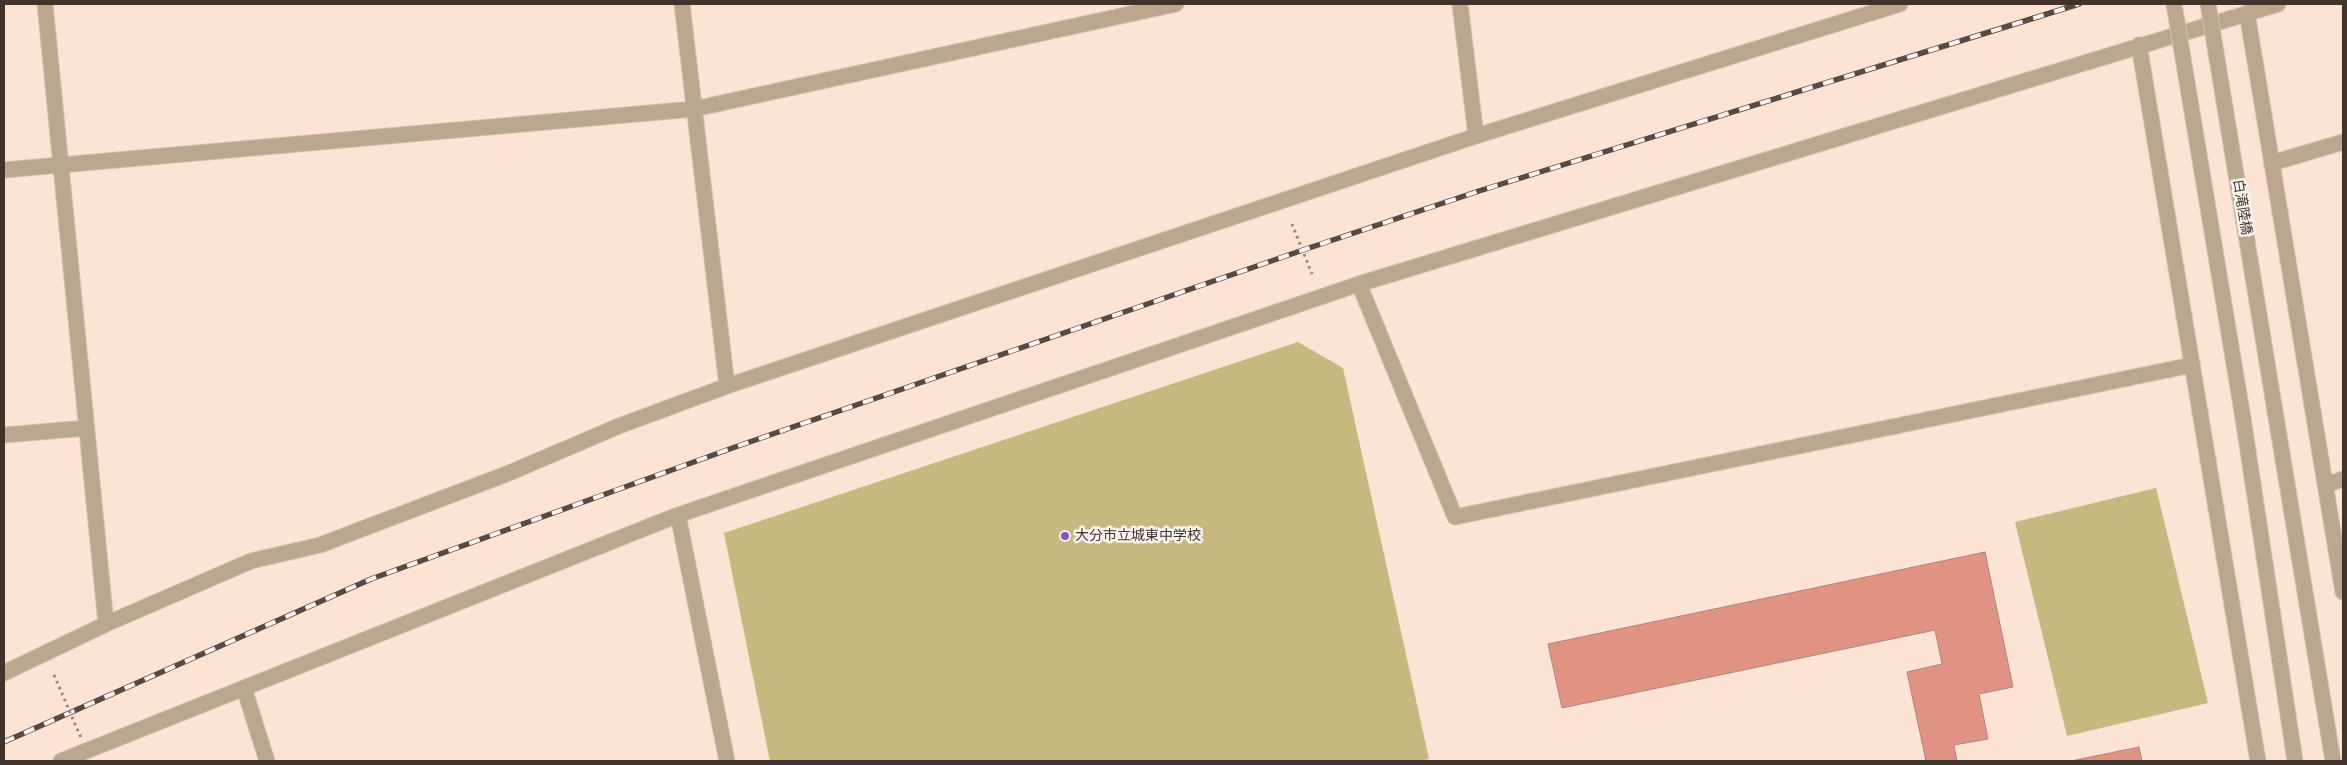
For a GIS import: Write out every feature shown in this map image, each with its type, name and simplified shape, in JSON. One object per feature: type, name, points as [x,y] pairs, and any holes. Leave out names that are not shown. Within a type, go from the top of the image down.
[{"type":"street","points":[[46,4],[106,624]]},
{"type":"street","points":[[682,4],[727,386]]},
{"type":"street","points":[[4,170],[694,109],[1176,4]]},
{"type":"street","points":[[1460,4],[1476,136]]},
{"type":"street","points":[[4,673],[106,624],[251,561],[320,545],[509,473],[619,426],[727,386],[1476,136],[1900,4]]},
{"type":"street","points":[[2174,4],[2243,418],[2295,761]]},
{"type":"street","name":"白滝陸橋","points":[[2208,4],[2333,761]]},
{"type":"street","points":[[61,761],[678,515],[1359,284],[2278,4]]},
{"type":"street","points":[[2247,13],[2343,592]]},
{"type":"street","points":[[2139,45],[2258,761]]},
{"type":"street","points":[[2272,163],[2343,142]]},
{"type":"street","points":[[1359,284],[1455,517],[2192,365]]},
{"type":"street","points":[[4,435],[87,428]]},
{"type":"street","points":[[2326,485],[2343,479]]},
{"type":"street","points":[[678,515],[727,761]]},
{"type":"street","points":[[244,688],[267,761]]},
{"type":"path","points":[[1283,200],[1321,297]]},
{"type":"path","points":[[54,675],[82,740]]},
{"type":"shaded area","points":[[1298,342],[1343,368],[1429,759],[1417,761],[770,761],[724,533]]},
{"type":"shaded area","points":[[2156,488],[2208,703],[2067,736],[2015,522]]},
{"type":"building","points":[[1985,552],[2013,687],[1979,694],[1988,739],[1954,745],[1957,761],[1926,761],[1907,672],[1942,664],[1935,630],[1562,708],[1548,644]]},
{"type":"building","points":[[2139,747],[2142,761],[2071,761]]},
{"type":"railway","points":[[4,742],[371,579],[738,446],[1479,191],[2079,4]]},
{"type":"place","name":"大分市立城東中学校","points":[[1065,536]]}]
